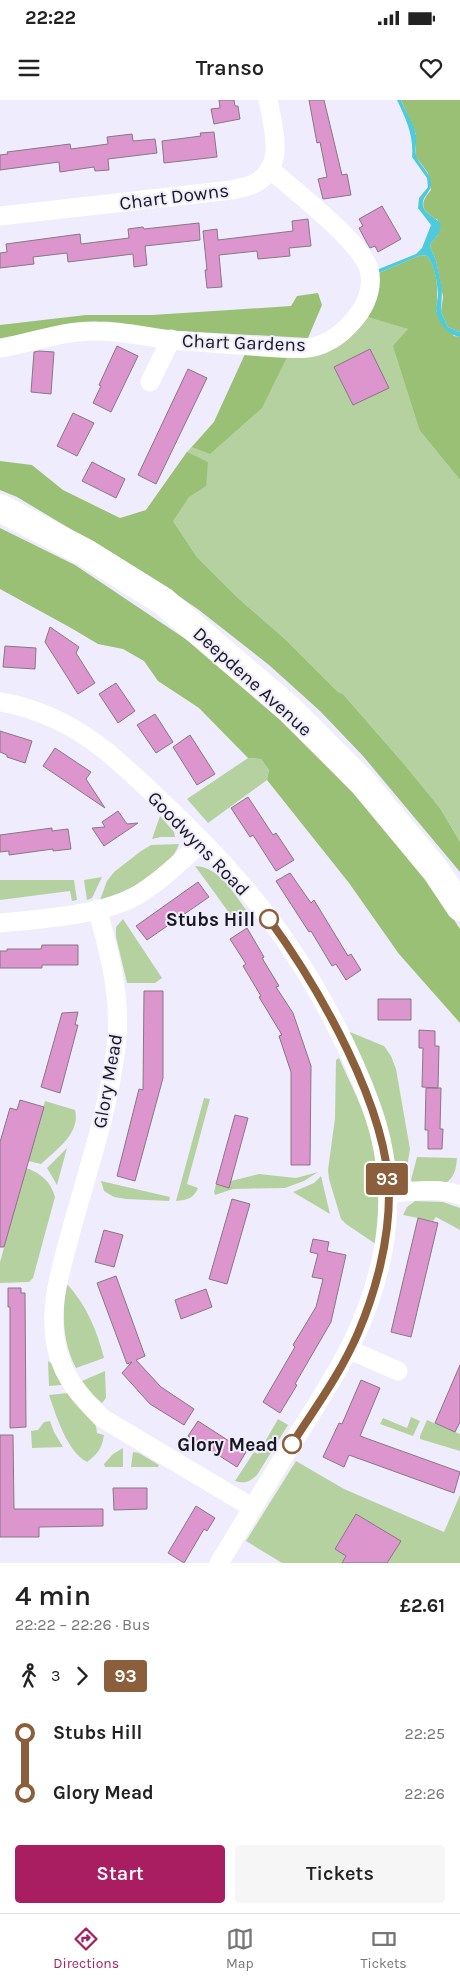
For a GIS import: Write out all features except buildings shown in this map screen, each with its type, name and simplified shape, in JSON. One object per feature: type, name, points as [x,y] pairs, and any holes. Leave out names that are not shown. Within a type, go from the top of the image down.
[{"type":"highway","name":"Deepdene Avenue","points":[[0,508],[86,553],[163,601],[289,709],[363,783],[436,871],[460,907]]},
{"type":"street","points":[[268,100],[277,146],[271,170]]},
{"type":"street","name":"Chart Downs","points":[[0,216],[231,190],[257,183],[271,170]]},
{"type":"street","name":"Chart Gardens","points":[[0,348],[42,338],[95,331],[276,348],[309,348],[334,338],[344,331],[363,307],[368,295],[369,269],[359,252],[337,228],[271,170]]},
{"type":"street","name":"Chart Gardens","points":[[150,382],[171,339]]},
{"type":"street","name":"Goodwyns Road","points":[[0,702],[38,712],[63,723],[101,747],[134,775],[202,840],[238,880],[296,955],[326,1008],[371,1105],[384,1156],[389,1193],[382,1251],[373,1292],[350,1350],[219,1563]]},
{"type":"street","points":[[0,923],[97,909],[121,903],[143,892],[181,862],[202,840]]},
{"type":"street","name":"Glory Mead","points":[[97,909],[115,985],[116,1045],[112,1073],[97,1135],[54,1294],[55,1340],[58,1354],[66,1375],[82,1398],[102,1418],[253,1508]]},
{"type":"street","points":[[389,1193],[440,1191],[460,1195]]},
{"type":"street","points":[[350,1350],[398,1371]]},
{"type":"green space","points":[[401,100],[460,100],[460,332],[448,327],[441,312],[443,297],[436,260],[430,247],[438,235],[438,220],[425,211],[424,200],[431,190],[428,173],[416,157],[416,134]]},
{"type":"green space","points":[[421,255],[427,256],[436,275],[436,311],[454,336],[460,337],[460,480],[420,431],[393,346],[408,329],[367,317],[374,275]]},
{"type":"green space","points":[[318,293],[322,305],[308,338],[86,326],[0,340],[0,325],[86,315],[152,315],[291,306],[297,296]]},
{"type":"green space","points":[[367,317],[409,329],[420,431],[460,480],[460,842],[440,808],[343,694],[338,692],[285,639],[238,598],[197,557],[173,521],[146,510],[187,452],[214,422],[246,352],[313,355],[322,353],[344,342]]},
{"type":"green space","points":[[246,352],[288,355],[262,408],[210,454],[192,447],[214,422]]},
{"type":"green space","points":[[187,452],[208,462],[206,486],[189,497],[173,521],[197,557],[238,598],[285,639],[338,692],[343,694],[440,808],[460,842],[460,872],[363,756],[320,711],[269,665],[199,610],[154,579],[17,497],[0,490],[0,461],[32,465],[63,490],[120,518],[146,510]]},
{"type":"green space","points":[[0,528],[75,565],[205,652],[259,698],[368,807],[435,891],[460,929],[460,1023],[399,954],[349,883],[267,780],[269,770],[261,759],[248,758],[199,708],[158,681],[144,661],[123,649],[98,644],[0,589]]},
{"type":"green space","points":[[248,758],[261,759],[269,770],[267,780],[208,823],[187,799]]},
{"type":"green space","points":[[160,816],[174,832],[175,837],[152,839]]},
{"type":"green space","points":[[179,844],[166,864],[146,880],[134,887],[100,900],[107,881],[114,872],[141,851],[151,845]]},
{"type":"green space","points":[[195,866],[212,871],[220,877],[233,891],[250,915],[238,925]]},
{"type":"green space","points":[[102,877],[92,898],[87,900],[84,880]]},
{"type":"green space","points":[[0,880],[74,880],[77,900],[72,901],[70,891],[0,900]]},
{"type":"green space","points":[[123,919],[162,978],[155,983],[127,983],[116,937],[116,927]]},
{"type":"green space","points":[[350,1032],[384,1046],[391,1056],[396,1069],[410,1149],[405,1179],[394,1161],[377,1096],[348,1033]]},
{"type":"green space","points":[[339,1058],[362,1110],[375,1154],[379,1193],[377,1245],[341,1219],[329,1179],[328,1170],[335,1118],[336,1060]]},
{"type":"green space","points":[[204,1098],[210,1099],[187,1184],[198,1188],[190,1198],[176,1201]]},
{"type":"green space","points":[[45,1101],[75,1110],[76,1118],[71,1134],[41,1164],[28,1161]]},
{"type":"green space","points":[[67,1148],[57,1185],[47,1168]]},
{"type":"green space","points":[[417,1157],[457,1158],[456,1166],[451,1178],[446,1183],[413,1183],[411,1180]]},
{"type":"green space","points":[[26,1168],[45,1179],[55,1197],[33,1278],[29,1282],[0,1283],[0,1262]]},
{"type":"green space","points":[[318,1172],[304,1181],[285,1188],[233,1189],[215,1195],[214,1192],[216,1184],[229,1188],[231,1181],[259,1174],[296,1178]]},
{"type":"green space","points":[[321,1176],[330,1214],[293,1192],[314,1183]]},
{"type":"green space","points":[[101,1181],[170,1197],[169,1201],[114,1197],[104,1191]]},
{"type":"green space","points":[[415,1201],[443,1202],[460,1208],[460,1230],[436,1217],[433,1221],[403,1215],[407,1207]]},
{"type":"green space","points":[[66,1283],[90,1318],[104,1358],[76,1368],[68,1348],[64,1327]]},
{"type":"green space","points":[[48,1361],[52,1364],[62,1385],[49,1386]]},
{"type":"green space","points":[[105,1371],[106,1398],[102,1403],[91,1394],[82,1381]]},
{"type":"green space","points":[[68,1393],[96,1426],[97,1433],[104,1435],[99,1450],[87,1462],[80,1457],[68,1442],[49,1395]]},
{"type":"green space","points":[[411,1417],[420,1421],[413,1436],[380,1424],[383,1418],[407,1428]]},
{"type":"green space","points":[[278,1419],[288,1425],[257,1475],[247,1482],[235,1481],[254,1452],[258,1454]]},
{"type":"green space","points":[[427,1420],[460,1434],[460,1451],[420,1439]]},
{"type":"green space","points":[[50,1421],[63,1447],[32,1448],[31,1431],[38,1430],[44,1422]]},
{"type":"green space","points":[[123,1448],[123,1467],[105,1467],[104,1464],[113,1454]]},
{"type":"green space","points":[[133,1452],[139,1453],[159,1465],[158,1467],[131,1467]]},
{"type":"green space","points":[[296,1461],[344,1489],[444,1532],[460,1495],[460,1563],[387,1563],[400,1541],[356,1514],[335,1549],[346,1556],[342,1563],[282,1563],[246,1541]]},
{"type":"water","points":[[397,100],[401,100],[413,126],[416,135],[416,156],[431,181],[423,206],[426,212],[441,224],[438,235],[430,247],[436,260],[442,289],[441,312],[448,327],[460,332],[460,337],[447,331],[438,319],[436,279],[434,269],[427,256],[421,255],[374,275],[374,271],[416,254],[422,248],[431,225],[418,208],[419,198],[428,187],[427,178],[412,157],[411,135]]},
{"type":"bus line","name":"93","points":[[269,919],[296,955],[326,1008],[371,1105],[384,1156],[389,1193],[382,1251],[373,1292],[358,1333],[334,1379],[292,1444]]},
{"type":"place","name":"Stubs Hill","points":[[269,919]]},
{"type":"place","name":"Glory Mead","points":[[292,1444]]}]
